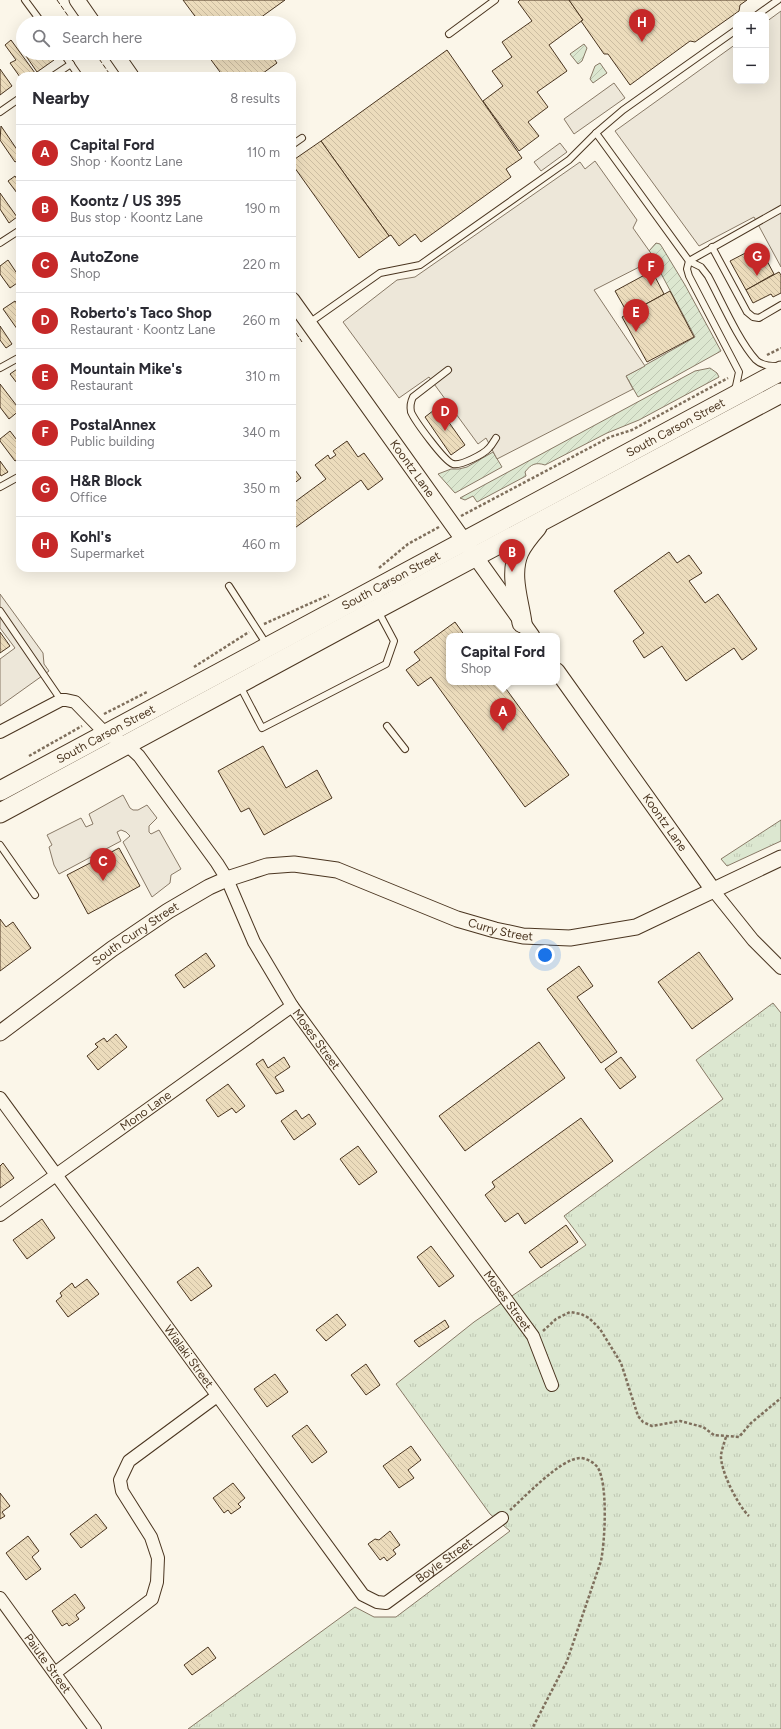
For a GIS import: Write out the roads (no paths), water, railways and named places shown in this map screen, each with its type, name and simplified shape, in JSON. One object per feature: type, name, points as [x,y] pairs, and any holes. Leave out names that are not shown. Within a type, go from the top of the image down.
[{"type":"main road","name":"South Carson Street","points":[[0,791],[105,733],[781,370]]},
{"type":"main road","name":"South Carson Street","points":[[0,814],[781,393]]},
{"type":"main road","points":[[527,629],[515,577],[515,564],[519,552],[525,542],[543,520]]},
{"type":"street","points":[[76,0],[88,16]]},
{"type":"street","points":[[120,60],[128,72]]},
{"type":"street","name":"Koontz Lane","points":[[296,306],[527,629]]},
{"type":"street","name":"Koontz Lane","points":[[560,675],[713,890],[753,940],[781,968]]},
{"type":"street","points":[[0,732],[61,700]]},
{"type":"street","name":"Moses Street","points":[[61,700],[75,702],[105,733],[127,745],[144,761],[227,879],[254,942],[292,1006],[533,1336],[552,1385]]},
{"type":"street","name":"Curry Street","points":[[286,865],[294,864],[337,870],[457,919],[495,930],[523,936],[570,938],[636,927],[781,858]]},
{"type":"street","name":"South Curry Street","points":[[0,1033],[112,949],[209,887],[227,879],[267,866],[286,865]]},
{"type":"street","name":"Mono Lane","points":[[0,1215],[292,1006]]},
{"type":"street","name":"Wialaki Street","points":[[0,1098],[358,1590],[368,1599],[386,1603]]},
{"type":"street","points":[[55,1673],[152,1599],[156,1582],[158,1558],[151,1538],[122,1491],[120,1480],[129,1461],[217,1396]]},
{"type":"street","name":"Boyle Street","points":[[386,1603],[502,1518]]},
{"type":"street","name":"Paiute Street","points":[[0,1598],[95,1729]]},
{"type":"lane","points":[[25,0],[37,16]]},
{"type":"lane","points":[[449,34],[494,0]]},
{"type":"lane","points":[[761,12],[778,0]]},
{"type":"lane","points":[[308,323],[380,273],[420,265],[568,160],[623,110],[733,32]]},
{"type":"lane","points":[[68,60],[76,72]]},
{"type":"lane","points":[[59,72],[71,64]]},
{"type":"lane","points":[[0,112],[16,101]]},
{"type":"lane","points":[[596,133],[689,261],[701,267],[708,276],[747,348],[757,361],[771,366],[781,366]]},
{"type":"lane","points":[[296,143],[302,138]]},
{"type":"lane","points":[[727,399],[736,386],[739,372],[689,276],[687,268],[689,261],[781,209]]},
{"type":"lane","points":[[0,243],[16,233]]},
{"type":"lane","points":[[712,247],[747,312],[753,318],[759,318],[781,305]]},
{"type":"lane","points":[[0,368],[16,359]]},
{"type":"lane","points":[[448,370],[413,397],[411,405],[412,414],[441,455],[452,464],[458,465],[466,462],[488,450],[496,438]]},
{"type":"lane","points":[[0,487],[16,478]]},
{"type":"lane","points":[[229,586],[268,646]]},
{"type":"lane","points":[[240,685],[262,728],[386,664],[394,641],[378,609]]},
{"type":"lane","points":[[0,611],[61,700]]},
{"type":"lane","points":[[387,726],[405,750]]},
{"type":"lane","points":[[0,845],[35,895]]},
{"type":"place","name":"Kohl's","points":[[642,42]]},
{"type":"place","name":"H&R Block","points":[[757,276]]},
{"type":"place","name":"PostalAnnex","points":[[651,286]]},
{"type":"place","name":"Mountain Mike's","points":[[636,332]]},
{"type":"place","name":"Roberto's Taco Shop","points":[[445,431]]},
{"type":"place","name":"Koontz / US 395","points":[[512,572]]},
{"type":"place","name":"Capital Ford","points":[[503,731]]},
{"type":"place","name":"AutoZone","points":[[103,881]]}]
